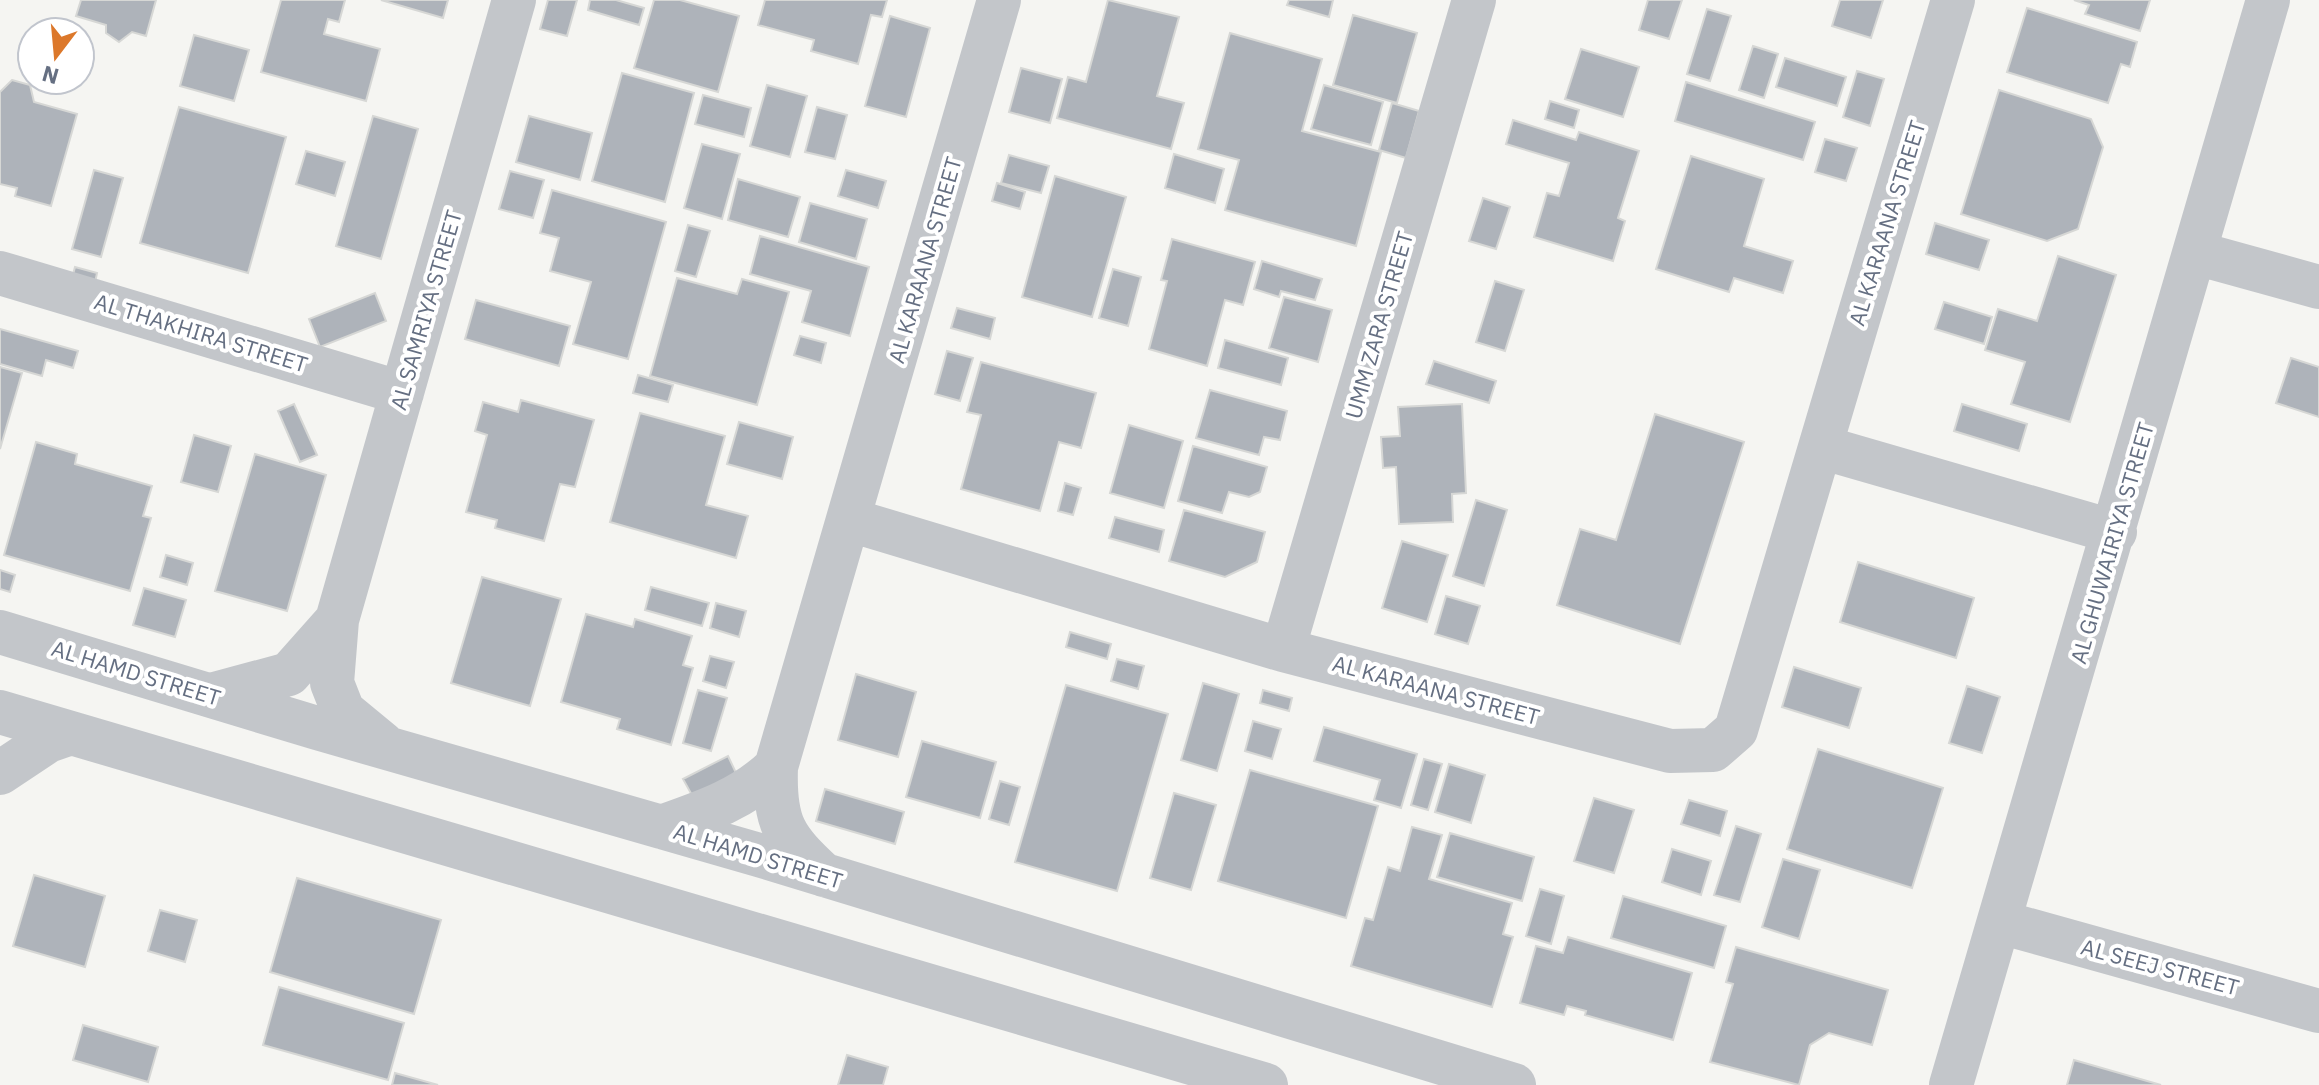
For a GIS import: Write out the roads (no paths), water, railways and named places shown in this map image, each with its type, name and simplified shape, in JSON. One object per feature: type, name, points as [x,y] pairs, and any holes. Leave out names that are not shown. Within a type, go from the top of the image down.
[{"type":"street","name":"AL SAMRIYA STREET","points":[[388,749],[343,711],[332,683],[337,620],[514,0]]},
{"type":"street","name":"AL KARAANA STREET","points":[[824,875],[792,845],[779,819],[776,767],[999,0]]},
{"type":"street","name":"UMM ZARA STREET","points":[[1283,650],[1474,0]]},
{"type":"street","name":"AL KARAANA STREET","points":[[850,520],[1283,650],[1670,751],[1713,750],[1736,730],[1953,0]]},
{"type":"street","name":"AL GHUWAIRIYA STREET","points":[[1951,1085],[2268,0]]},
{"type":"street","points":[[2196,253],[2319,287]]},
{"type":"street","name":"AL THAKHIRA STREET","points":[[0,273],[402,393]]},
{"type":"street","points":[[1821,447],[2115,532]]},
{"type":"street","name":"AL SAMRIYA STREET","points":[[209,695],[289,674],[337,620]]},
{"type":"street","name":"AL HAMD STREET","points":[[0,632],[388,749],[824,875],[1514,1085]]},
{"type":"street","points":[[0,712],[1210,1075],[1266,1085]]},
{"type":"street","points":[[0,773],[27,753],[71,733]]},
{"type":"street","points":[[661,827],[720,806],[756,786],[776,767]]},
{"type":"street","name":"AL SEEJ STREET","points":[[2000,922],[2319,1011]]}]
